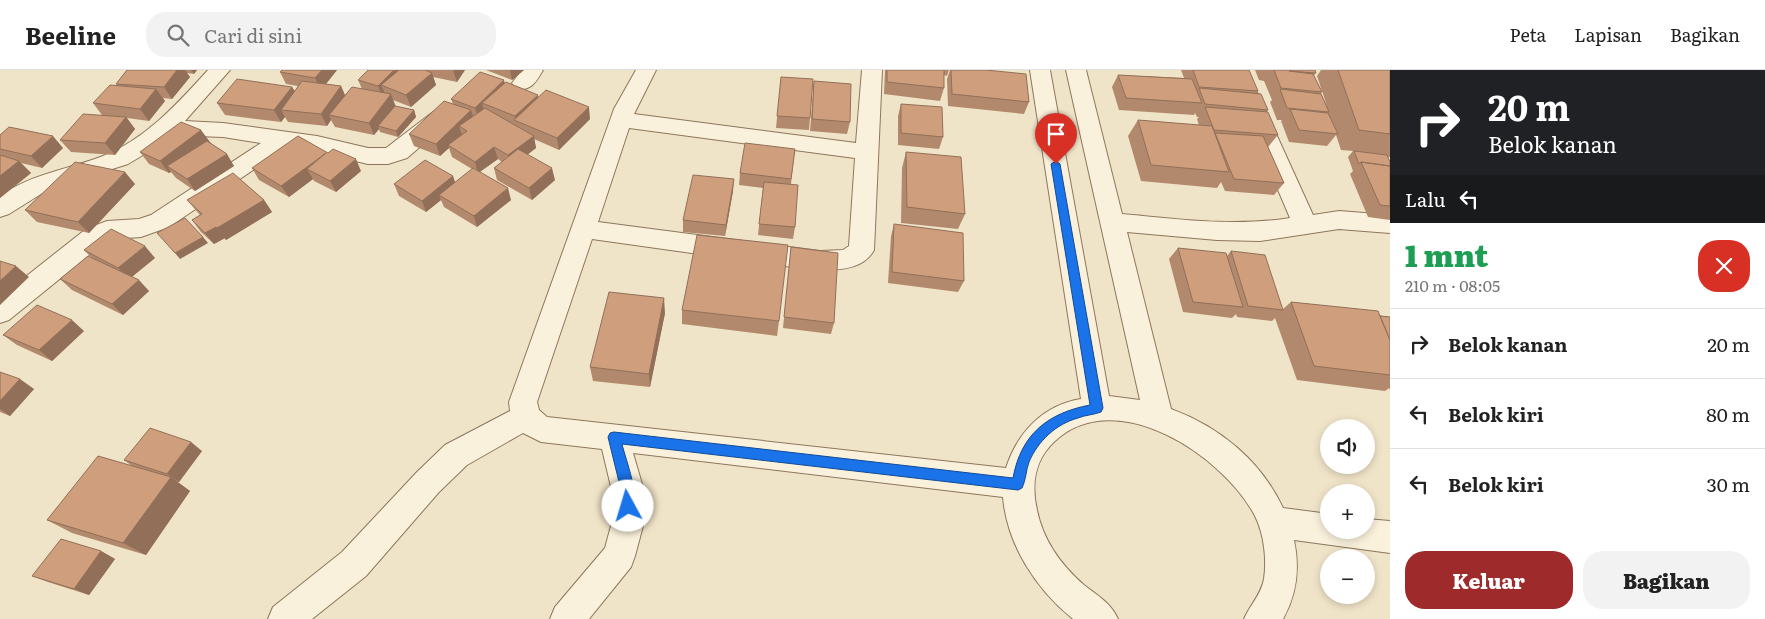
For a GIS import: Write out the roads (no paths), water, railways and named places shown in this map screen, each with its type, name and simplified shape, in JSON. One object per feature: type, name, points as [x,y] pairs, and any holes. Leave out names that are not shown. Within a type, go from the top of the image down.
[{"type":"street","points":[[0,208],[19,194],[45,182],[118,159],[143,145],[165,127],[220,70]]},
{"type":"street","points":[[646,70],[625,108],[582,229],[523,402],[525,417],[541,430],[1018,484]]},
{"type":"street","points":[[582,229],[820,261],[848,259],[861,250],[872,70]]},
{"type":"street","points":[[1040,70],[1097,408]]},
{"type":"street","points":[[1076,70],[1158,416]]},
{"type":"street","points":[[1238,70],[1306,226]]},
{"type":"street","points":[[165,127],[222,130],[317,144],[368,156],[388,156],[399,152],[459,102]]},
{"type":"street","points":[[621,120],[866,152]]},
{"type":"street","points":[[0,312],[95,236],[107,230],[141,228],[160,221],[282,140]]},
{"type":"street","points":[[1112,222],[1251,232],[1339,220],[1390,224]]},
{"type":"street","points":[[1101,619],[1074,599],[1049,572],[1030,542],[1021,513],[1018,484],[1022,464],[1030,446],[1042,432],[1057,420],[1097,408],[1126,409],[1158,416],[1199,436],[1235,465],[1263,502],[1273,522],[1280,548],[1282,572],[1276,595],[1261,619]]},
{"type":"street","points":[[285,619],[354,564],[428,482],[456,455],[525,417]]},
{"type":"street","points":[[567,619],[619,556],[628,522],[628,490],[614,437]]},
{"type":"street","points":[[1273,522],[1320,529]]},
{"type":"street","points":[[1375,536],[1390,538]]}]
